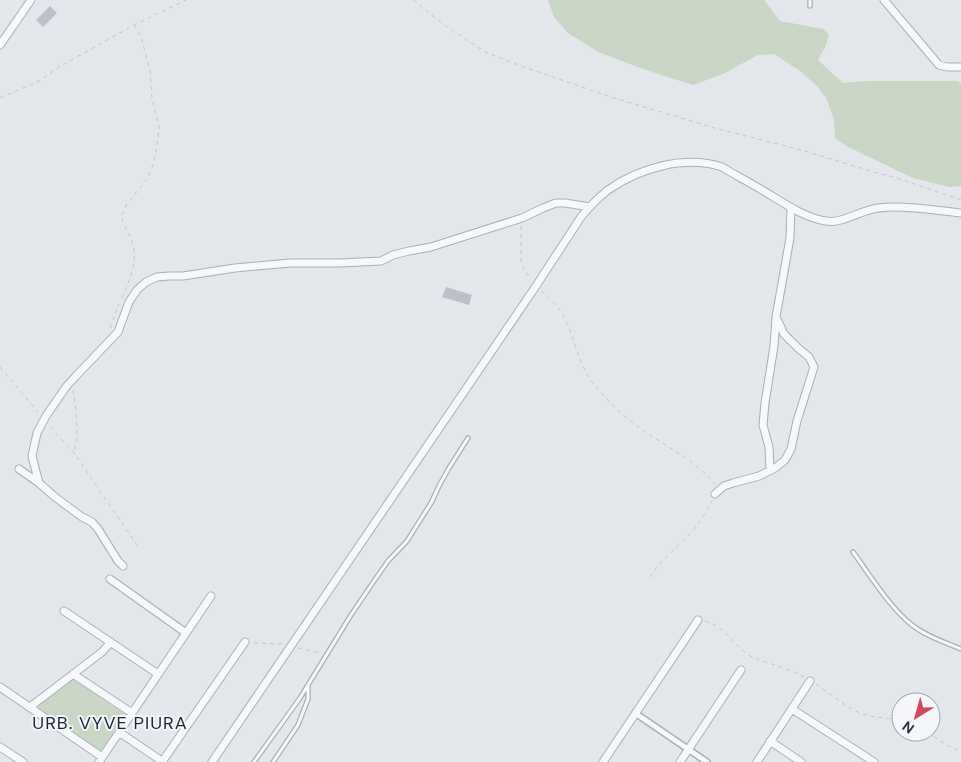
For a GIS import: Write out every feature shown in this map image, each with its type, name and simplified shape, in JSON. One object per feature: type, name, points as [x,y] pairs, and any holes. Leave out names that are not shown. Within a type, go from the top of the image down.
[{"type":"street","points":[[0,45],[31,0]]},
{"type":"street","points":[[884,0],[939,65],[961,67]]},
{"type":"street","points":[[212,762],[536,286],[572,230],[590,207],[609,190],[637,174],[665,165],[702,162],[722,168],[813,218],[829,222],[875,208],[893,207],[961,213]]},
{"type":"street","points":[[39,483],[32,456],[37,433],[66,387],[118,332],[129,302],[137,290],[146,282],[157,277],[183,276],[235,268],[290,263],[381,261],[394,255],[431,247],[522,218],[556,203],[590,207]]},
{"type":"street","points":[[770,470],[769,447],[764,424],[765,403],[774,346],[776,317],[790,238],[791,207]]},
{"type":"street","points":[[718,492],[724,486],[733,482],[759,476],[770,470],[784,460],[790,449],[814,367],[809,357],[784,334],[776,317]]},
{"type":"street","points":[[19,469],[39,483],[54,497],[92,522],[118,561],[124,566]]},
{"type":"street","points":[[110,579],[186,633]]},
{"type":"street","points":[[0,687],[101,759],[211,596]]},
{"type":"street","points":[[64,611],[158,674]]},
{"type":"street","points":[[603,762],[698,620]]},
{"type":"street","points":[[30,707],[102,652],[111,642]]},
{"type":"street","points":[[119,732],[162,762],[245,642]]},
{"type":"street","points":[[680,762],[741,670]]},
{"type":"street","points":[[73,674],[132,713]]},
{"type":"street","points":[[757,762],[810,681]]},
{"type":"street","points":[[792,708],[873,762]]},
{"type":"street","points":[[635,713],[707,762]]},
{"type":"street","points":[[770,741],[801,762]]},
{"type":"street","points":[[0,746],[22,762]]},
{"type":"lane","points":[[810,0],[810,6]]},
{"type":"lane","points":[[254,762],[300,698],[351,614],[388,561],[407,541],[432,503],[448,468],[468,438]]},
{"type":"lane","points":[[853,552],[888,600],[910,624],[961,649]]},
{"type":"lane","points":[[273,762],[298,725],[308,699],[308,684]]},
{"type":"path","points":[[0,98],[39,81],[59,67],[134,25],[186,0]]},
{"type":"path","points":[[413,0],[443,24],[486,52],[521,66],[611,97],[718,129],[798,149],[877,174],[897,178],[961,200]]},
{"type":"path","points":[[108,331],[131,275],[134,261],[133,243],[122,217],[127,204],[148,178],[158,146],[159,127],[152,98],[150,71],[141,37],[134,25]]},
{"type":"path","points":[[522,218],[520,236],[521,263],[536,286],[556,304],[564,317],[584,369],[593,384],[629,420],[707,475],[718,492],[692,532],[660,563],[650,577]]},
{"type":"path","points":[[0,367],[74,454],[137,545]]},
{"type":"path","points":[[74,454],[77,435],[73,391],[75,377]]},
{"type":"path","points":[[698,620],[714,624],[750,656],[791,671],[860,712],[870,716],[891,719]]},
{"type":"path","points":[[941,741],[961,752]]},
{"type":"green space","points":[[548,0],[764,0],[780,21],[823,29],[829,34],[826,45],[818,60],[843,83],[867,81],[956,81],[961,83],[961,186],[949,187],[913,178],[848,147],[835,138],[834,119],[826,98],[818,87],[800,71],[774,54],[758,55],[723,74],[693,85],[598,52],[568,33],[554,17]]},
{"type":"green space","points":[[71,678],[125,714],[101,751],[35,706]]},
{"type":"building","points":[[50,6],[57,13],[43,27],[36,20]]},
{"type":"building","points":[[446,287],[472,295],[469,305],[442,297]]},
{"type":"district","name":"URB. VYVE PIURA","points":[[110,723]]}]
